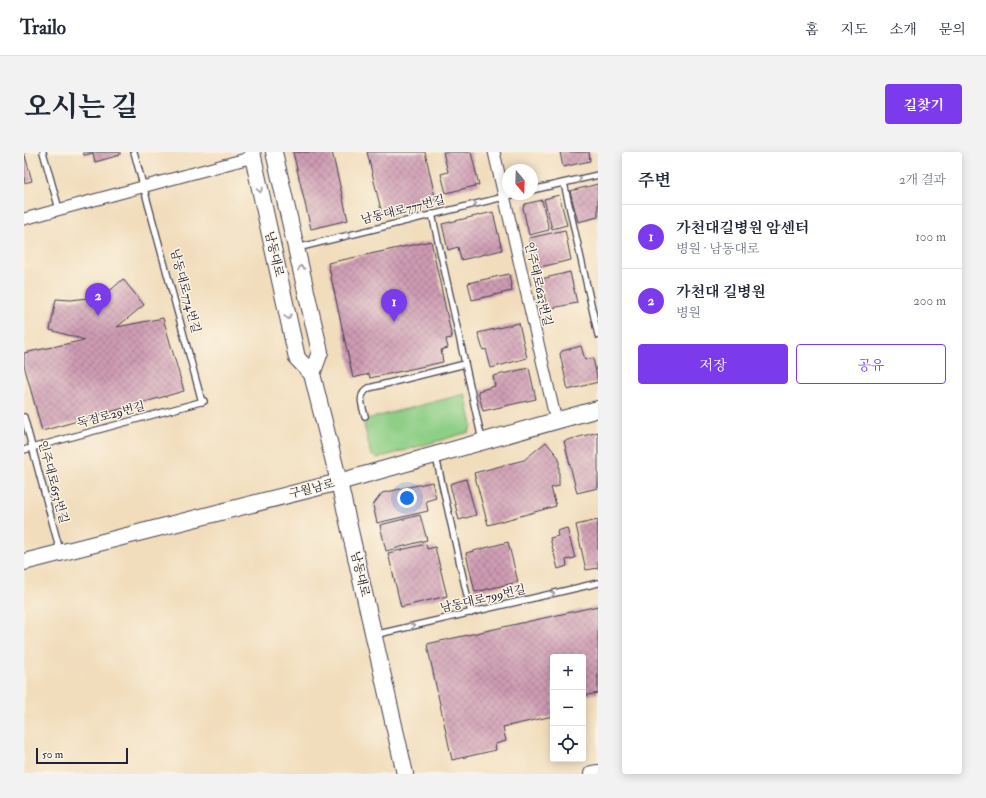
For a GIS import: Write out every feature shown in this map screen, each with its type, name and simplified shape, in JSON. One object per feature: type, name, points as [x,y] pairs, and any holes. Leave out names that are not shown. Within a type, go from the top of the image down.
[{"type":"main road","name":"남동대로","points":[[274,152],[320,352],[312,374]]},
{"type":"main road","name":"남동대로","points":[[252,154],[297,358],[312,374],[339,482],[405,774]]},
{"type":"main road","name":"구월남로","points":[[24,562],[339,482],[598,409]]},
{"type":"main road","points":[[592,774],[598,773]]},
{"type":"street","name":"인주대로623번길","points":[[494,152],[502,188]]},
{"type":"street","points":[[24,218],[144,187],[252,154]]},
{"type":"street","name":"인주대로623번길","points":[[505,200],[556,421]]},
{"type":"lane","points":[[43,152],[59,209]]},
{"type":"lane","name":"남동대로774번길","points":[[134,152],[203,402]]},
{"type":"lane","points":[[538,189],[598,175]]},
{"type":"lane","points":[[564,183],[598,335]]},
{"type":"lane","name":"남동대로777번길","points":[[297,248],[502,197]]},
{"type":"lane","points":[[432,214],[482,442]]},
{"type":"lane","points":[[366,416],[360,397],[363,391],[369,388],[465,364]]},
{"type":"lane","name":"독점로29번길","points":[[24,450],[203,402]]},
{"type":"lane","name":"인주대로653번길","points":[[24,417],[61,553]]},
{"type":"lane","points":[[436,455],[471,613]]},
{"type":"lane","name":"남동대로799번길","points":[[374,635],[598,583]]},
{"type":"green space","points":[[465,394],[472,425],[469,432],[378,458],[371,455],[363,420]]},
{"type":"building","points":[[24,152],[32,181],[24,183]]},
{"type":"building","points":[[83,152],[120,152],[120,155],[95,162],[93,153],[84,155]]},
{"type":"building","points":[[293,152],[332,152],[348,220],[311,229]]},
{"type":"building","points":[[367,152],[425,152],[436,201],[382,214]]},
{"type":"building","points":[[443,152],[471,152],[479,185],[446,193],[441,174],[448,172]]},
{"type":"building","points":[[560,152],[589,152],[590,161],[563,167]]},
{"type":"building","points":[[598,184],[598,217],[578,222],[570,191]]},
{"type":"building","points":[[559,195],[567,225],[552,229],[544,199]]},
{"type":"building","points":[[542,200],[549,230],[529,235],[523,208],[525,204]]},
{"type":"building","points":[[493,212],[502,250],[461,260],[458,247],[448,250],[442,224]]},
{"type":"building","points":[[565,230],[571,260],[536,268],[529,238]]},
{"type":"building","points":[[431,241],[452,338],[446,339],[448,348],[441,350],[443,362],[370,378],[369,374],[353,378],[328,263]]},
{"type":"building","points":[[570,272],[577,303],[547,309],[541,279]]},
{"type":"building","points":[[509,274],[512,291],[472,300],[468,283]]},
{"type":"building","points":[[123,279],[144,305],[117,327],[163,318],[184,391],[42,431],[24,365],[24,353],[85,340],[50,330],[56,299],[71,300],[88,298],[112,289]]},
{"type":"building","points":[[519,323],[527,358],[491,368],[486,349],[483,350],[478,333]]},
{"type":"building","points":[[581,346],[585,360],[593,358],[598,382],[568,390],[560,354],[562,351]]},
{"type":"building","points":[[529,368],[536,399],[483,411],[478,391],[495,386],[493,376]]},
{"type":"building","points":[[598,432],[598,488],[577,493],[564,441]]},
{"type":"building","points":[[546,442],[559,458],[559,486],[551,488],[556,506],[488,525],[474,473],[524,460]]},
{"type":"building","points":[[466,479],[476,515],[459,520],[450,484]]},
{"type":"building","points":[[432,482],[436,498],[426,501],[428,511],[377,523],[373,505],[382,493]]},
{"type":"building","points":[[420,515],[427,540],[386,551],[380,525]]},
{"type":"building","points":[[598,520],[598,568],[586,570],[576,525]]},
{"type":"building","points":[[567,528],[575,558],[566,560],[567,566],[558,569],[550,538],[558,536],[557,531]]},
{"type":"building","points":[[508,542],[518,582],[475,592],[466,553]]},
{"type":"building","points":[[426,544],[427,549],[435,547],[447,596],[401,607],[388,553]]},
{"type":"building","points":[[598,606],[598,693],[586,695],[586,654],[550,654],[550,717],[503,727],[506,741],[495,744],[496,750],[452,760],[427,644]]},
{"type":"place","name":"가천대 길병원","points":[[98,316]]},
{"type":"place","name":"가천대길병원 암센터","points":[[394,322]]}]
